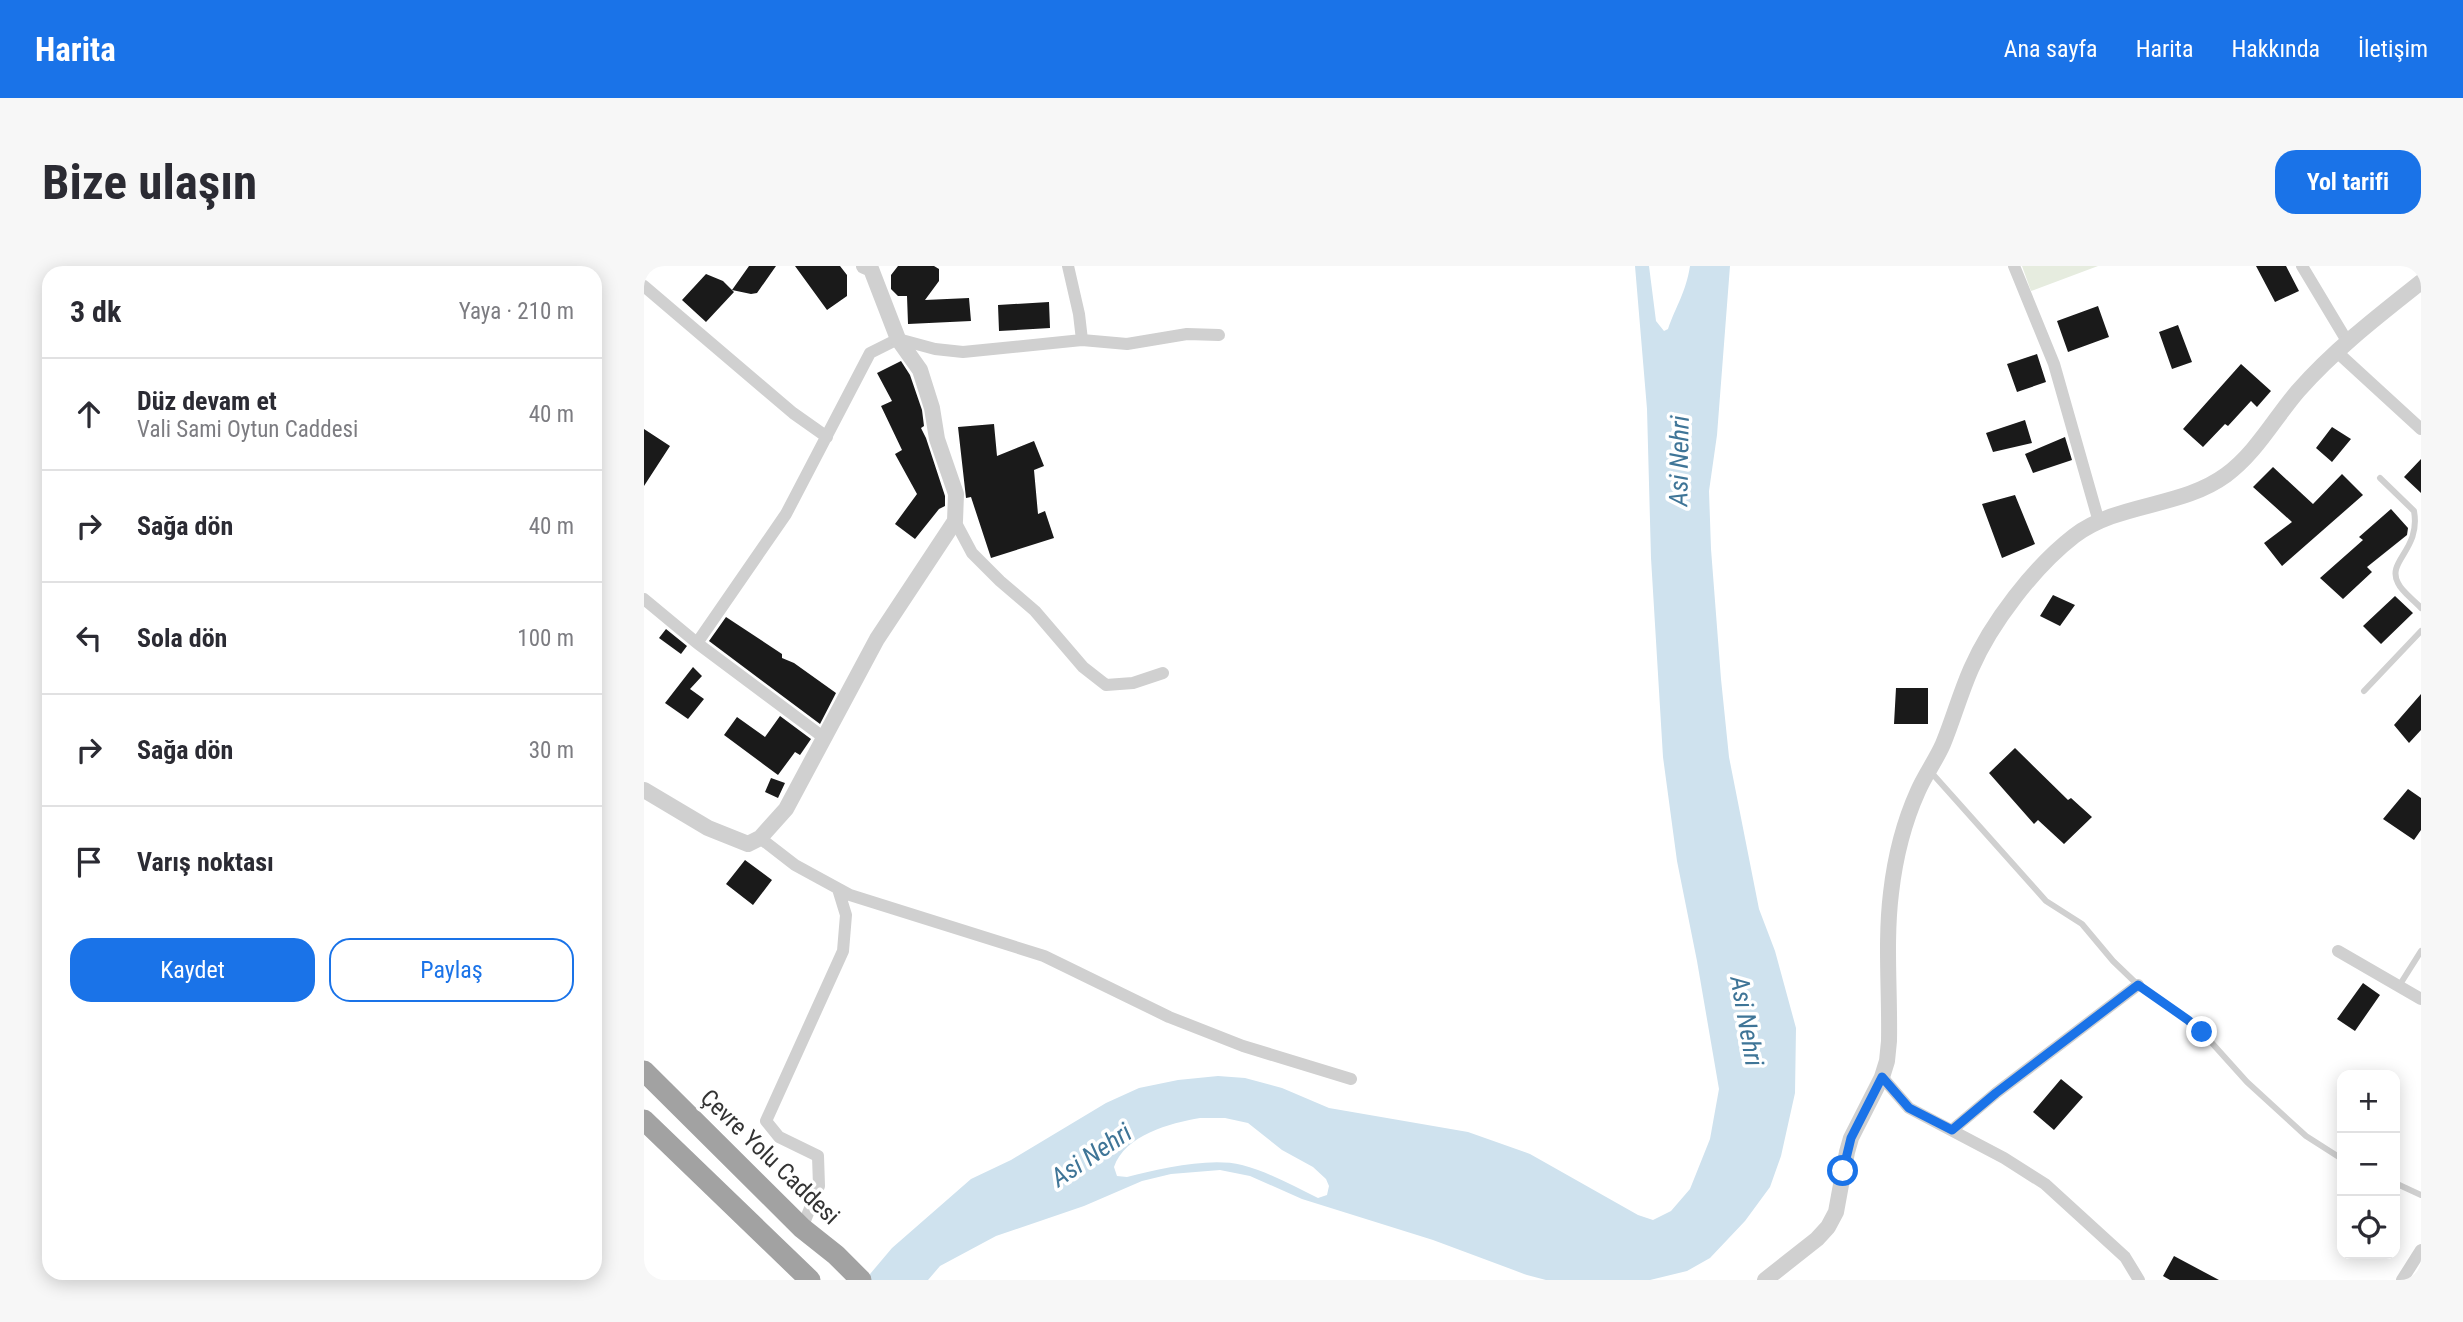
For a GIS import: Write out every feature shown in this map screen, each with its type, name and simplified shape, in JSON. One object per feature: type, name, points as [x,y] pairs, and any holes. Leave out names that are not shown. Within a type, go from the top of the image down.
[{"type":"highway","name":"Çevre Yolu Caddesi","points":[[644,1071],[802,1228],[836,1255],[861,1280]]},
{"type":"highway","points":[[644,1120],[810,1280]]},
{"type":"street","points":[[1068,266],[1082,340]]},
{"type":"street","points":[[2014,266],[2054,364],[2099,522]]},
{"type":"street","points":[[2302,266],[2342,347],[2421,429]]},
{"type":"street","points":[[869,267],[898,339],[920,370],[932,408],[937,439],[956,494],[955,521],[972,553],[1035,611],[1083,667],[1106,685],[1133,683],[1163,673]]},
{"type":"street","points":[[1765,1280],[1817,1239],[1836,1212],[1851,1138],[1882,1077],[1887,1061],[1891,893],[1904,831],[1914,800],[1943,744],[1972,667],[1998,622],[2015,598],[2075,535],[2124,512],[2200,489],[2223,478],[2245,458],[2300,390],[2342,347],[2421,282]]},
{"type":"street","points":[[644,286],[793,413],[827,437]]},
{"type":"street","points":[[697,643],[786,514],[870,353],[898,339],[935,349],[963,352],[1082,340],[1127,344],[1188,334],[1219,335]]},
{"type":"street","points":[[644,790],[708,828],[748,844],[760,838],[786,809],[877,639],[955,521]]},
{"type":"street","points":[[644,599],[697,643],[823,737]]},
{"type":"street","points":[[760,838],[794,865],[863,900],[1044,956],[1169,1017],[1243,1046],[1351,1079]]},
{"type":"street","points":[[802,1228],[819,1185],[818,1156],[779,1137],[766,1121],[843,951],[846,915],[838,889]]},
{"type":"street","points":[[2338,951],[2421,999]]},
{"type":"street","points":[[1952,1130],[2005,1086],[2138,985]]},
{"type":"street","points":[[1882,1077],[1909,1108],[2045,1184],[2125,1257],[2139,1280]]},
{"type":"street","points":[[2402,1280],[2421,1250]]},
{"type":"lane","points":[[2380,478],[2417,517],[2420,531],[2417,544],[2399,566],[2396,574],[2398,583],[2421,608]]},
{"type":"lane","points":[[2364,691],[2421,631]]},
{"type":"lane","points":[[1928,770],[2046,901],[2082,924],[2113,961],[2138,985],[2188,1020],[2268,1102],[2306,1136],[2337,1156]]},
{"type":"lane","points":[[2399,986],[2421,951]]},
{"type":"lane","points":[[2400,1185],[2421,1195]]},
{"type":"shaded area","points":[[2022,266],[2098,266],[2031,291]]},
{"type":"water","name":"Asi Nehri","points":[[1635,266],[1649,266],[1656,321],[1664,331],[1668,329],[1686,284],[1690,266],[1730,266],[1717,435],[1709,491],[1721,679],[1729,757],[1759,909],[1775,951],[1796,1028],[1795,1093],[1781,1156],[1770,1187],[1745,1221],[1710,1258],[1687,1271],[1650,1280],[1546,1280],[1433,1240],[1302,1199],[1250,1176],[1220,1170],[1171,1174],[1142,1181],[1084,1206],[996,1236],[940,1266],[928,1280],[865,1280],[892,1248],[971,1179],[1011,1160],[1106,1103],[1139,1088],[1218,1076],[1245,1078],[1282,1088],[1329,1108],[1468,1132],[1530,1154],[1638,1215],[1653,1220],[1671,1211],[1690,1189],[1710,1139],[1719,1089],[1677,861],[1663,757],[1651,558],[1647,409]],"holes":[[[1225,1118],[1248,1123],[1282,1150],[1313,1167],[1326,1179],[1329,1186],[1327,1195],[1318,1198],[1262,1171],[1229,1163],[1200,1163],[1127,1177],[1117,1176],[1114,1167],[1120,1156],[1150,1132],[1188,1120]]]},
{"type":"building","points":[[749,266],[776,266],[757,293],[732,290]]},
{"type":"building","points":[[795,266],[840,266],[847,275],[847,296],[827,310]]},
{"type":"building","points":[[898,266],[934,266],[939,269],[939,281],[925,300],[969,298],[971,321],[908,324],[907,296],[898,296],[891,289],[891,275]]},
{"type":"building","points":[[2256,266],[2286,266],[2299,291],[2275,302]]},
{"type":"building","points":[[706,274],[723,281],[734,292],[706,322],[682,300]]},
{"type":"building","points":[[1049,302],[1050,328],[999,331],[998,305]]},
{"type":"building","points":[[2098,306],[2109,337],[2068,352],[2057,321]]},
{"type":"building","points":[[2178,325],[2192,362],[2172,369],[2159,332]]},
{"type":"building","points":[[2037,354],[2046,382],[2017,392],[2007,364]]},
{"type":"building","points":[[901,361],[910,375],[922,410],[924,426],[921,428],[945,496],[945,506],[939,509],[915,539],[895,524],[917,494],[895,454],[902,450],[881,406],[892,401],[877,373]]},
{"type":"building","points":[[2241,364],[2271,391],[2257,407],[2251,401],[2228,426],[2225,424],[2203,447],[2183,429]]},
{"type":"building","points":[[2025,420],[2032,443],[1993,452],[1986,433]]},
{"type":"building","points":[[994,424],[997,456],[1034,441],[1044,466],[1034,470],[1038,514],[1045,511],[1054,538],[991,558],[971,497],[966,498],[958,427]]},
{"type":"building","points":[[2332,427],[2351,439],[2332,462],[2316,448]]},
{"type":"building","points":[[644,429],[670,446],[644,486]]},
{"type":"building","points":[[2065,437],[2072,460],[2033,473],[2025,454]]},
{"type":"building","points":[[2421,459],[2421,493],[2404,477]]},
{"type":"building","points":[[2273,467],[2313,504],[2342,474],[2363,495],[2282,566],[2264,543],[2292,522],[2253,487]]},
{"type":"building","points":[[2015,495],[2035,544],[2002,558],[1982,504]]},
{"type":"building","points":[[2391,509],[2408,528],[2407,535],[2367,567],[2372,572],[2343,599],[2320,578],[2363,540],[2359,537]]},
{"type":"building","points":[[2053,595],[2075,605],[2060,626],[2040,616]]},
{"type":"building","points":[[2395,596],[2413,613],[2381,644],[2363,626]]},
{"type":"building","points":[[726,617],[836,693],[820,724],[709,641]]},
{"type":"building","points":[[666,629],[687,646],[681,654],[659,638]]},
{"type":"building","points":[[693,667],[702,676],[690,689],[704,699],[688,719],[665,703]]},
{"type":"building","points":[[1896,688],[1928,688],[1928,724],[1894,724]]},
{"type":"building","points":[[2421,694],[2421,730],[2409,743],[2394,725]]},
{"type":"building","points":[[780,716],[811,739],[800,755],[795,752],[778,775],[724,735],[737,717],[765,737]]},
{"type":"building","points":[[2015,748],[2068,800],[2071,798],[2092,817],[2064,844],[2038,820],[2034,824],[1989,773]]},
{"type":"building","points":[[771,778],[785,783],[778,798],[765,792]]},
{"type":"building","points":[[2408,789],[2421,798],[2421,830],[2414,840],[2383,819]]},
{"type":"building","points":[[745,860],[772,880],[753,905],[726,884]]},
{"type":"building","points":[[2363,983],[2380,995],[2355,1031],[2337,1019]]},
{"type":"building","points":[[2061,1079],[2083,1097],[2054,1130],[2033,1112]]},
{"type":"building","points":[[2174,1256],[2219,1280],[2170,1280],[2163,1276]]},
{"type":"route","points":[[1843,1171],[1851,1138],[1882,1077],[1909,1108],[1952,1130],[1962,1119],[2138,985],[2202,1032]]}]
